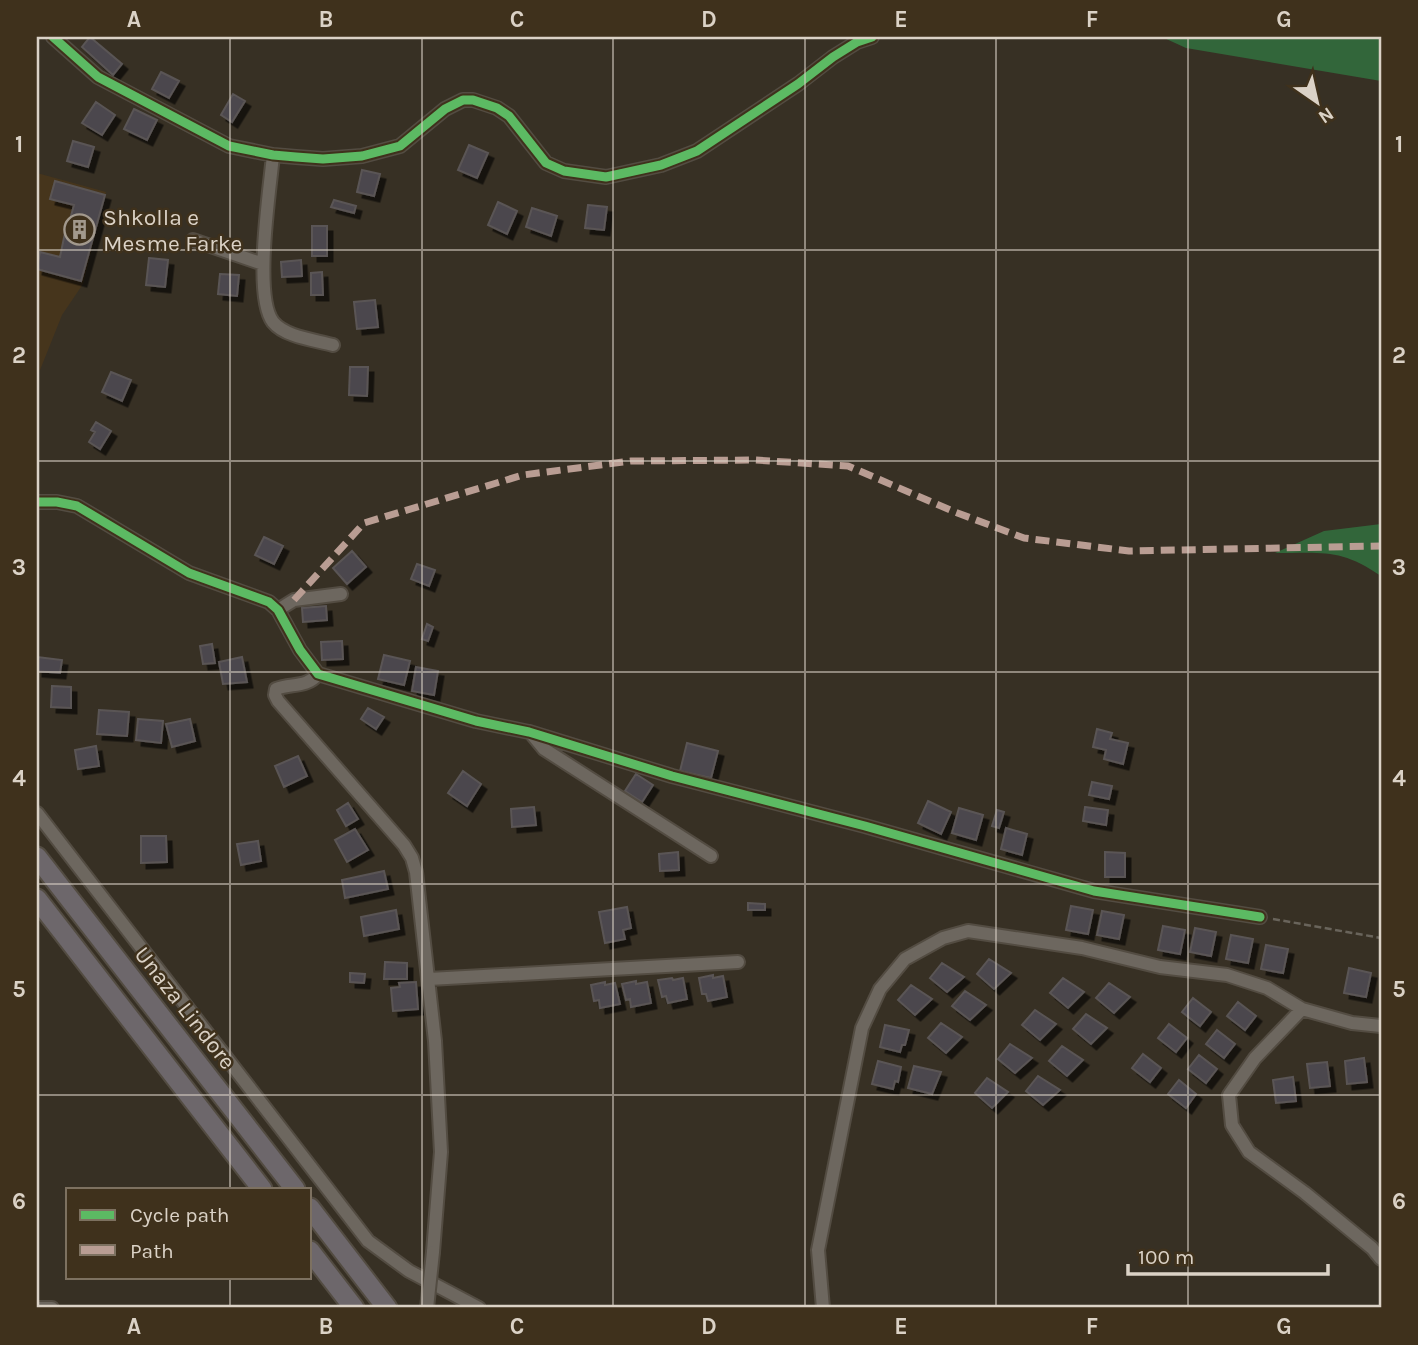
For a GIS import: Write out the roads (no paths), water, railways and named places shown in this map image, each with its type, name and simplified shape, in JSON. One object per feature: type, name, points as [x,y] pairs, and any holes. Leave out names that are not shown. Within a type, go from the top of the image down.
[{"type":"highway","name":"Unaza Lindore","points":[[37,857],[294,1188]]},
{"type":"highway","points":[[37,899],[261,1188]]},
{"type":"highway","points":[[312,1211],[387,1308]]},
{"type":"highway","points":[[312,1254],[354,1308]]},
{"type":"street","points":[[53,37],[85,67],[111,85],[229,146],[273,155],[323,159],[362,156],[400,146],[453,104],[473,100],[497,108],[509,116],[546,163],[564,171],[606,177],[630,173],[697,151],[799,84],[833,57],[857,42],[872,37]]},
{"type":"street","points":[[273,155],[263,264],[267,310],[272,321],[280,328],[333,345]]},
{"type":"street","points":[[193,240],[263,264]]},
{"type":"street","points":[[37,502],[77,506],[189,573],[269,602],[278,610],[300,650],[318,674],[476,721],[529,732],[672,776],[865,826],[1094,891],[1260,916]]},
{"type":"street","points":[[278,610],[294,600],[341,594]]},
{"type":"street","points":[[318,674],[304,684],[276,689],[278,701],[404,845],[412,858],[429,979],[441,1152],[427,1308]]},
{"type":"street","points":[[529,732],[544,749],[711,856]]},
{"type":"street","points":[[37,813],[368,1241],[409,1271],[479,1308]]},
{"type":"street","points":[[823,1308],[818,1250],[862,1028],[880,989],[905,959],[943,938],[968,931],[1082,948],[1160,967],[1227,975],[1267,988],[1302,1009],[1352,1023],[1381,1026]]},
{"type":"street","points":[[429,979],[738,962]]},
{"type":"street","points":[[1302,1009],[1255,1058],[1229,1095],[1232,1125],[1249,1152],[1305,1193],[1372,1248],[1381,1259]]},
{"type":"street","points":[[37,1308],[52,1308]]},
{"type":"place","name":"Shkolla e Mesme Farke","points":[[80,230]]}]
